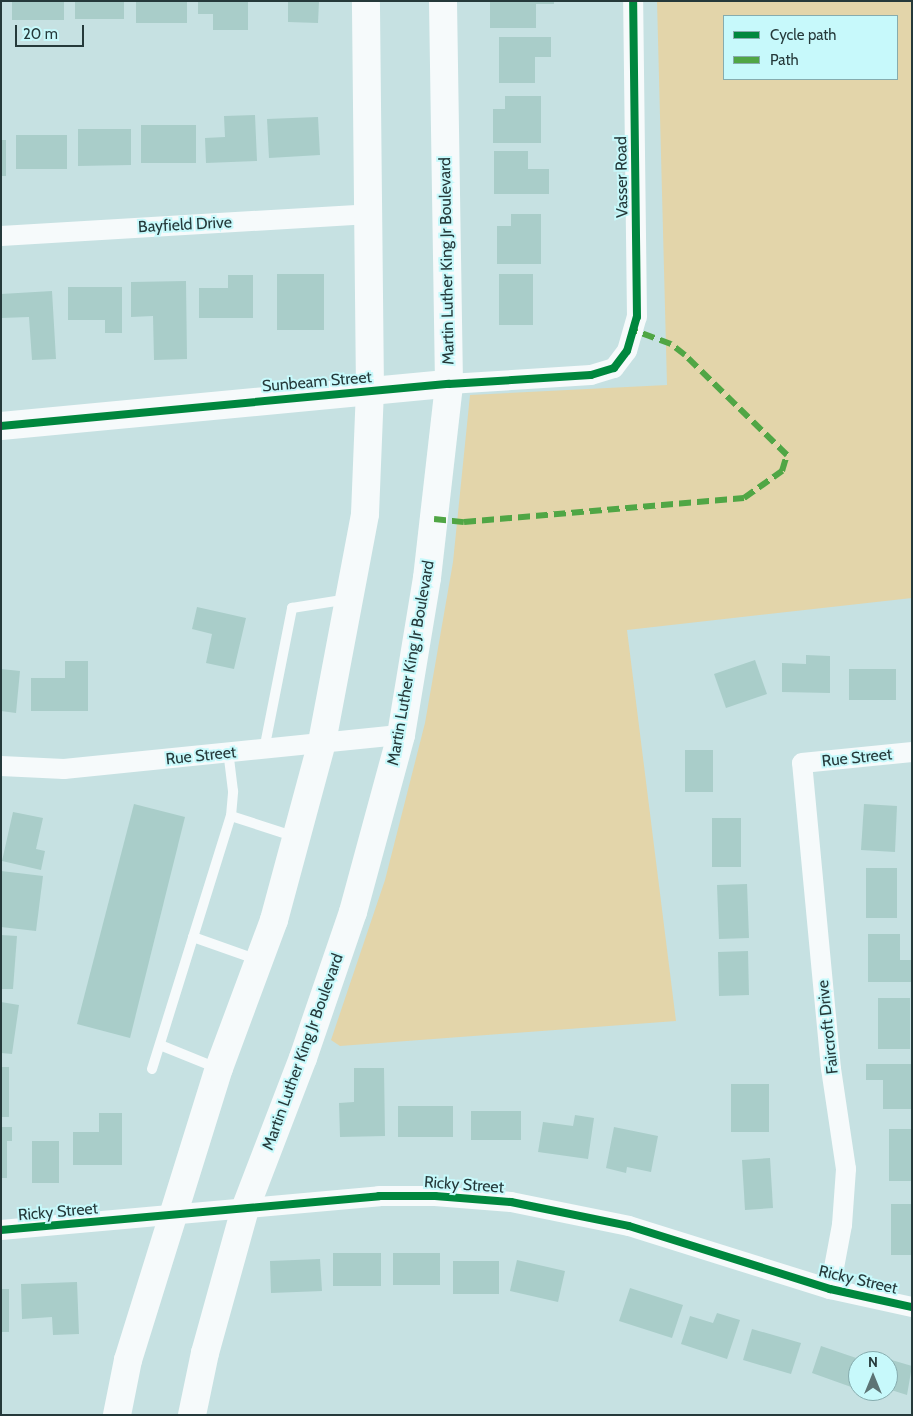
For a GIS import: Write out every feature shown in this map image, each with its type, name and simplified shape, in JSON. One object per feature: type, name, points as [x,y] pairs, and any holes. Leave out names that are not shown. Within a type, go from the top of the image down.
[{"type":"main road","points":[[117,1415],[128,1360],[172,1216],[219,1068],[274,920],[322,742],[365,514],[370,391],[366,1]]},
{"type":"main road","name":"Martin Luther King Jr Boulevard","points":[[192,1415],[205,1352],[245,1209],[303,1058],[353,912],[401,736],[427,578],[449,384],[443,1]]},
{"type":"main road","name":"Sunbeam Street","points":[[1,426],[449,384]]},
{"type":"street","name":"Vasser Road","points":[[627,350],[637,317],[632,1]]},
{"type":"street","name":"Bayfield Drive","points":[[1,236],[369,214]]},
{"type":"street","name":"Sunbeam Street","points":[[449,384],[591,375],[614,368],[627,350]]},
{"type":"street","name":"Rue Street","points":[[1,766],[64,769],[264,750],[322,742],[401,736]]},
{"type":"street","name":"Rue Street","points":[[802,763],[912,752]]},
{"type":"street","name":"Faircroft Drive","points":[[802,763],[831,1069],[846,1169],[842,1225],[830,1289]]},
{"type":"street","name":"Ricky Street","points":[[1,1230],[379,1196],[435,1196],[511,1202],[629,1226],[830,1289],[912,1306]]},
{"type":"lane","points":[[264,750],[292,608],[349,599]]},
{"type":"lane","points":[[152,1069],[231,816],[233,791],[228,753]]},
{"type":"lane","points":[[231,816],[296,837]]},
{"type":"lane","points":[[193,937],[259,960]]},
{"type":"lane","points":[[160,1045],[219,1068]]},
{"type":"shaded area","points":[[657,1],[912,1],[912,598],[627,630],[676,1021],[340,1046],[331,1040],[385,880],[425,723],[453,562],[470,395],[667,385]]},
{"type":"building","points":[[12,1],[64,1],[64,20],[12,20]]},
{"type":"building","points":[[75,1],[124,1],[124,19],[75,19]]},
{"type":"building","points":[[136,1],[187,1],[187,23],[136,23]]},
{"type":"building","points":[[198,1],[248,1],[248,30],[213,30],[213,14],[198,14]]},
{"type":"building","points":[[288,1],[319,1],[318,23],[288,22]]},
{"type":"building","points":[[490,1],[554,1],[554,4],[536,4],[536,28],[490,28]]},
{"type":"building","points":[[499,37],[551,37],[551,57],[535,57],[535,83],[499,83]]},
{"type":"building","points":[[505,96],[541,96],[541,143],[493,143],[493,109],[505,109]]},
{"type":"building","points":[[255,115],[257,161],[206,163],[205,138],[225,137],[224,116]]},
{"type":"building","points":[[318,117],[320,155],[269,158],[267,119]]},
{"type":"building","points":[[141,125],[196,125],[196,163],[141,163]]},
{"type":"building","points":[[78,129],[131,129],[131,165],[78,166]]},
{"type":"building","points":[[16,135],[67,135],[67,169],[16,169]]},
{"type":"building","points":[[1,140],[6,140],[6,176],[1,176]]},
{"type":"building","points":[[494,151],[528,151],[528,169],[549,169],[549,194],[494,194]]},
{"type":"building","points":[[511,214],[541,214],[541,264],[497,264],[497,226],[511,226]]},
{"type":"building","points":[[277,274],[324,274],[324,330],[277,330]]},
{"type":"building","points":[[499,274],[533,274],[533,325],[499,325]]},
{"type":"building","points":[[228,275],[253,275],[253,318],[199,318],[199,288],[228,288]]},
{"type":"building","points":[[186,281],[187,359],[154,360],[153,316],[131,317],[131,282]]},
{"type":"building","points":[[68,287],[122,287],[122,333],[105,333],[105,320],[68,320]]},
{"type":"building","points":[[52,291],[56,359],[32,360],[29,317],[1,318],[1,294]]},
{"type":"building","points":[[197,607],[246,618],[234,669],[206,663],[212,634],[192,629]]},
{"type":"building","points":[[806,655],[830,656],[830,693],[782,692],[782,663],[806,664]]},
{"type":"building","points":[[755,660],[767,694],[726,708],[714,674]]},
{"type":"building","points":[[65,661],[88,661],[88,711],[31,711],[31,678],[65,678]]},
{"type":"building","points":[[1,669],[20,671],[16,713],[1,711]]},
{"type":"building","points":[[849,669],[896,669],[896,700],[849,700]]},
{"type":"building","points":[[685,750],[713,750],[713,792],[685,792]]},
{"type":"building","points":[[134,804],[185,817],[130,1038],[77,1024]]},
{"type":"building","points":[[864,804],[897,806],[895,852],[861,850]]},
{"type":"building","points":[[13,812],[43,818],[36,849],[45,851],[41,870],[2,861]]},
{"type":"building","points":[[712,818],[741,818],[741,867],[712,867]]},
{"type":"building","points":[[866,868],[897,868],[897,918],[866,918]]},
{"type":"building","points":[[1,871],[43,876],[36,931],[1,927]]},
{"type":"building","points":[[747,884],[749,938],[719,939],[717,885]]},
{"type":"building","points":[[868,934],[900,934],[900,960],[911,960],[911,982],[868,982]]},
{"type":"building","points":[[1,935],[17,936],[13,989],[1,989]]},
{"type":"building","points":[[748,951],[749,995],[719,996],[718,952]]},
{"type":"building","points":[[878,998],[910,998],[910,1049],[878,1049]]},
{"type":"building","points":[[1,1002],[19,1005],[12,1054],[1,1053]]},
{"type":"building","points":[[866,1064],[912,1064],[912,1109],[883,1109],[883,1080],[866,1080]]},
{"type":"building","points":[[1,1067],[9,1067],[9,1117],[1,1117]]},
{"type":"building","points":[[354,1068],[384,1068],[385,1136],[340,1137],[339,1103],[354,1102]]},
{"type":"building","points":[[731,1084],[769,1084],[769,1132],[731,1132]]},
{"type":"building","points":[[398,1106],[453,1106],[453,1137],[398,1137]]},
{"type":"building","points":[[471,1111],[521,1111],[521,1140],[471,1140]]},
{"type":"building","points":[[99,1113],[122,1113],[122,1165],[73,1165],[73,1132],[99,1132]]},
{"type":"building","points":[[575,1115],[594,1118],[588,1159],[538,1152],[543,1122],[573,1126]]},
{"type":"building","points":[[1,1127],[12,1127],[12,1141],[7,1141],[7,1178],[1,1178]]},
{"type":"building","points":[[614,1127],[658,1136],[651,1172],[627,1167],[626,1173],[606,1168]]},
{"type":"building","points":[[889,1129],[912,1129],[912,1181],[889,1181]]},
{"type":"building","points":[[32,1141],[59,1141],[59,1183],[32,1183]]},
{"type":"building","points":[[770,1158],[773,1208],[745,1210],[742,1160]]},
{"type":"building","points":[[891,1204],[912,1204],[912,1255],[891,1255]]},
{"type":"building","points":[[333,1253],[381,1253],[381,1286],[333,1286]]},
{"type":"building","points":[[393,1253],[440,1253],[440,1285],[393,1285]]},
{"type":"building","points":[[320,1259],[322,1291],[271,1293],[270,1261]]},
{"type":"building","points":[[517,1260],[565,1271],[558,1302],[510,1291]]},
{"type":"building","points":[[453,1261],[499,1261],[499,1294],[453,1294]]},
{"type":"building","points":[[77,1282],[79,1334],[53,1335],[52,1317],[22,1319],[21,1284]]},
{"type":"building","points":[[630,1288],[683,1305],[672,1338],[619,1321]]},
{"type":"building","points":[[1,1289],[9,1289],[9,1332],[1,1332]]},
{"type":"building","points":[[717,1313],[740,1320],[727,1359],[681,1344],[690,1316],[713,1323]]},
{"type":"building","points":[[752,1329],[801,1343],[791,1374],[743,1360]]},
{"type":"building","points":[[821,1346],[848,1355],[848,1386],[812,1373]]},
{"type":"building","points":[[898,1362],[912,1366],[907,1395],[898,1392]]},
{"type":"marked path","points":[[434,519],[464,522],[744,498],[782,471],[787,455],[685,355],[671,344],[633,330]]},
{"type":"cycle path","points":[[1,426],[449,384],[591,375],[614,368],[627,351],[637,317],[633,1]]},
{"type":"cycle path","points":[[1,1230],[379,1196],[435,1196],[511,1202],[629,1226],[830,1289],[912,1307]]}]
